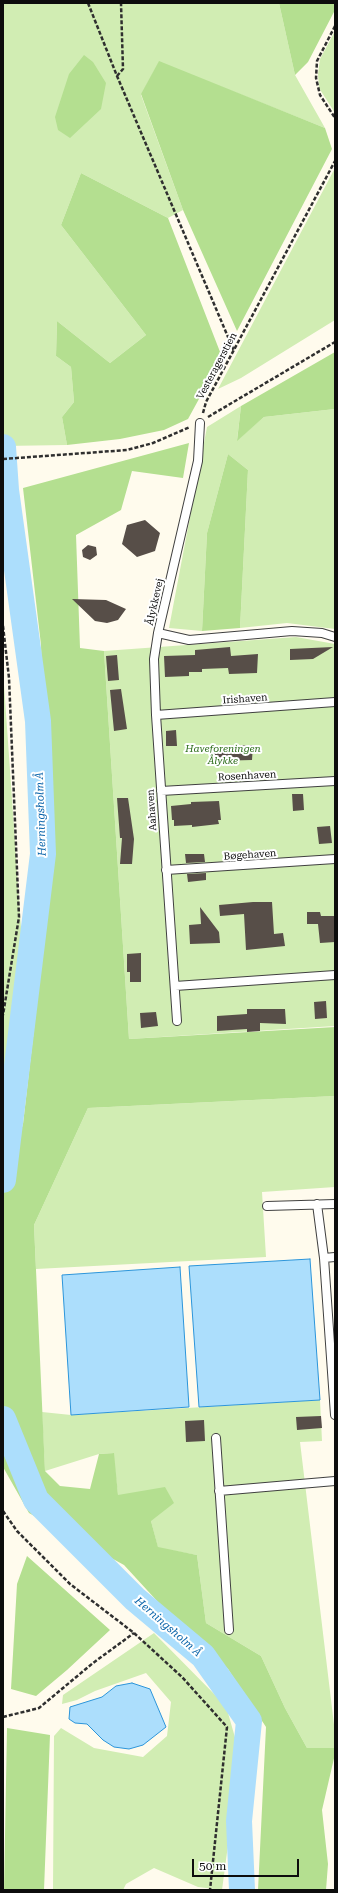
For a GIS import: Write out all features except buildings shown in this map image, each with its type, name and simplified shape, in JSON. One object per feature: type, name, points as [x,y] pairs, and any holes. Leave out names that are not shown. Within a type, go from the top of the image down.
[{"type":"lane","name":"Ålykkevej","points":[[200,423],[198,461],[158,633],[188,640],[292,631],[322,633],[335,637]]},
{"type":"lane","name":"Aahaven","points":[[158,633],[154,659],[156,715],[175,986],[176,1021]]},
{"type":"lane","name":"Irishaven","points":[[156,715],[335,702]]},
{"type":"lane","name":"Rosenhaven","points":[[161,791],[335,781]]},
{"type":"lane","name":"Bøgehaven","points":[[166,870],[335,859]]},
{"type":"lane","points":[[175,986],[335,975]]},
{"type":"lane","points":[[316,1204],[324,1258],[335,1415]]},
{"type":"lane","points":[[267,1206],[335,1204]]},
{"type":"lane","points":[[324,1258],[335,1257]]},
{"type":"lane","points":[[216,1438],[229,1630]]},
{"type":"lane","points":[[219,1491],[335,1482]]},
{"type":"path","points":[[88,3],[117,76],[234,350]]},
{"type":"path","points":[[117,76],[123,69],[121,3]]},
{"type":"path","points":[[335,26],[317,61],[316,78],[320,95],[335,118]]},
{"type":"path","name":"Vesteragerstien","points":[[200,423],[206,402],[335,161]]},
{"type":"path","points":[[3,459],[127,450],[153,444],[200,423],[335,342]]},
{"type":"path","points":[[3,626],[9,678],[19,917],[3,1015]]},
{"type":"path","points":[[3,1511],[17,1531],[70,1584],[134,1633],[182,1677],[226,1727],[210,1890]]},
{"type":"path","points":[[3,1518],[6,1515]]},
{"type":"path","points":[[3,1717],[39,1708],[93,1663],[134,1633]]},
{"type":"green space","points":[[3,3],[279,3],[295,75],[325,128],[159,62],[141,95],[183,210],[168,218],[81,173],[61,225],[146,335],[110,363],[57,321],[56,356],[71,367],[74,402],[62,417],[67,445],[3,446]]},
{"type":"green space","points":[[279,3],[335,3],[335,10],[308,62],[295,75]]},
{"type":"green space","points":[[335,31],[335,113],[319,88],[318,74],[320,59]]},
{"type":"green space","points":[[84,55],[93,62],[106,83],[101,109],[70,138],[58,130],[55,117],[69,74]]},
{"type":"green space","points":[[159,61],[325,128],[332,149],[237,331],[183,210],[141,94]]},
{"type":"green space","points":[[335,168],[335,320],[241,378],[218,389]]},
{"type":"green space","points":[[81,173],[168,218],[222,357],[188,419],[164,430],[120,439],[67,445],[62,417],[74,402],[71,367],[56,356],[57,321],[110,363],[146,335],[61,225]]},
{"type":"green space","points":[[335,352],[335,409],[264,417],[237,441],[241,406]]},
{"type":"green space","points":[[241,406],[237,440],[264,417],[335,409],[335,629],[287,623],[240,628],[248,470],[228,454],[207,533],[202,631],[169,628],[207,427]]},
{"type":"green space","points":[[189,443],[183,478],[132,471],[121,510],[76,535],[80,648],[104,651],[129,1039],[335,1027],[335,1096],[88,1108],[34,1225],[45,1471],[60,1486],[90,1489],[99,1454],[114,1453],[118,1495],[165,1487],[174,1503],[151,1521],[158,1547],[197,1555],[206,1623],[261,1656],[285,1708],[307,1748],[335,1748],[335,1754],[322,1810],[328,1864],[326,1890],[258,1890],[266,1727],[228,1669],[180,1626],[124,1565],[29,1513],[3,1467],[3,1188],[23,1124],[46,925],[41,645],[23,488]]},
{"type":"green space","points":[[228,454],[248,470],[240,628],[202,631],[207,533]]},
{"type":"green space","name":"Haveforeningen Ålykke","points":[[296,637],[335,644],[335,1026],[129,1039],[104,651]]},
{"type":"green space","points":[[3,670],[23,957],[3,1086]]},
{"type":"green space","points":[[335,1096],[335,1187],[262,1192],[266,1257],[36,1269],[34,1225],[88,1108]]},
{"type":"green space","points":[[320,1400],[322,1441],[300,1442],[335,1733],[335,1748],[307,1748],[285,1708],[261,1656],[206,1623],[197,1555],[158,1548],[151,1521],[118,1495],[113,1453],[99,1454],[45,1471],[42,1412],[71,1415]]},
{"type":"green space","points":[[27,1556],[110,1630],[67,1670],[36,1696],[11,1689],[17,1584]]},
{"type":"green space","points":[[154,1633],[226,1706],[240,1755],[222,1890],[198,1887],[154,1868],[126,1884],[123,1890],[53,1890],[54,1736],[61,1728],[94,1748],[143,1757],[167,1736],[171,1702],[146,1673],[95,1691],[77,1700],[62,1704],[63,1695]]},
{"type":"green space","points":[[7,1728],[50,1735],[44,1890],[4,1890]]},
{"type":"water","points":[[310,1259],[320,1400],[199,1407],[189,1266]]},
{"type":"water","points":[[180,1267],[189,1407],[71,1415],[62,1275]]},
{"type":"water","points":[[132,1683],[150,1689],[166,1727],[143,1745],[129,1749],[114,1747],[103,1740],[87,1724],[75,1723],[69,1719],[70,1707],[102,1697],[116,1686]]},
{"type":"waterway","name":"Herningsholm Å","points":[[3,447],[6,490],[38,721],[43,854],[3,1180]]},
{"type":"waterway","name":"Herningsholm Å","points":[[3,1419],[36,1500],[135,1599],[203,1656],[249,1721],[239,1821],[242,1890]]}]
